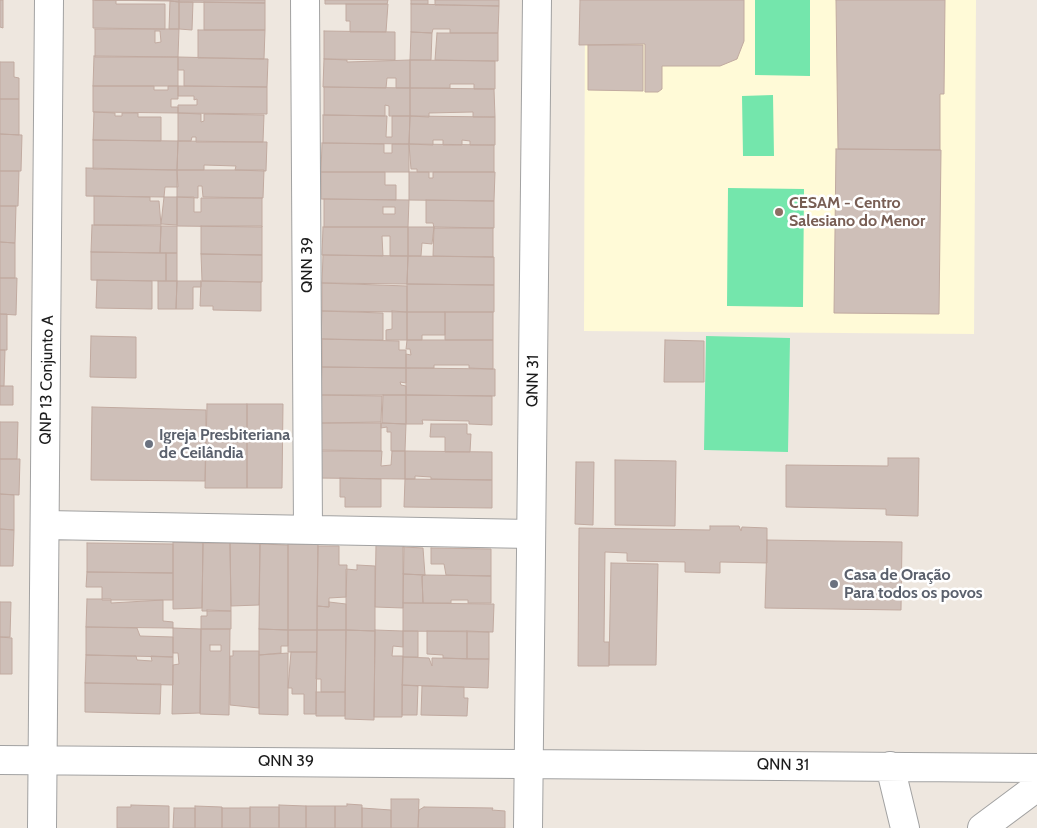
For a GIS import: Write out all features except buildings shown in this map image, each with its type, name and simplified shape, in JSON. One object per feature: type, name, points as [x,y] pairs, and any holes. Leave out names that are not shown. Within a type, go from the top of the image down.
[{"type":"street","name":"QNP 13 Conjunto A","points":[[42,828],[49,0]]},
{"type":"street","name":"QNN 39","points":[[305,0],[308,530]]},
{"type":"street","name":"QNN 31","points":[[528,828],[537,0]]},
{"type":"street","points":[[46,525],[531,534]]},
{"type":"street","name":"QNN 39","points":[[0,760],[529,763]]},
{"type":"street","name":"QNN 31","points":[[529,763],[1037,768]]},
{"type":"street","points":[[890,766],[905,828]]},
{"type":"street","points":[[982,828],[1037,787]]},
{"type":"shaded area","name":"CESAM - Centro Salesiano do Menor","points":[[585,0],[976,0],[974,334],[584,331]]},
{"type":"green space","points":[[755,0],[810,0],[810,76],[755,75]]},
{"type":"green space","points":[[773,95],[774,156],[743,156],[742,96]]},
{"type":"green space","points":[[728,188],[804,189],[803,307],[727,306]]},
{"type":"green space","points":[[706,336],[790,338],[788,452],[704,450]]},
{"type":"place","name":"CESAM - Centro Salesiano do Menor","points":[[779,212]]},
{"type":"place","name":"Igreja Presbiteriana de Ceilândia","points":[[149,444]]},
{"type":"place","name":"Casa de Oração Para todos os povos","points":[[834,584]]}]
